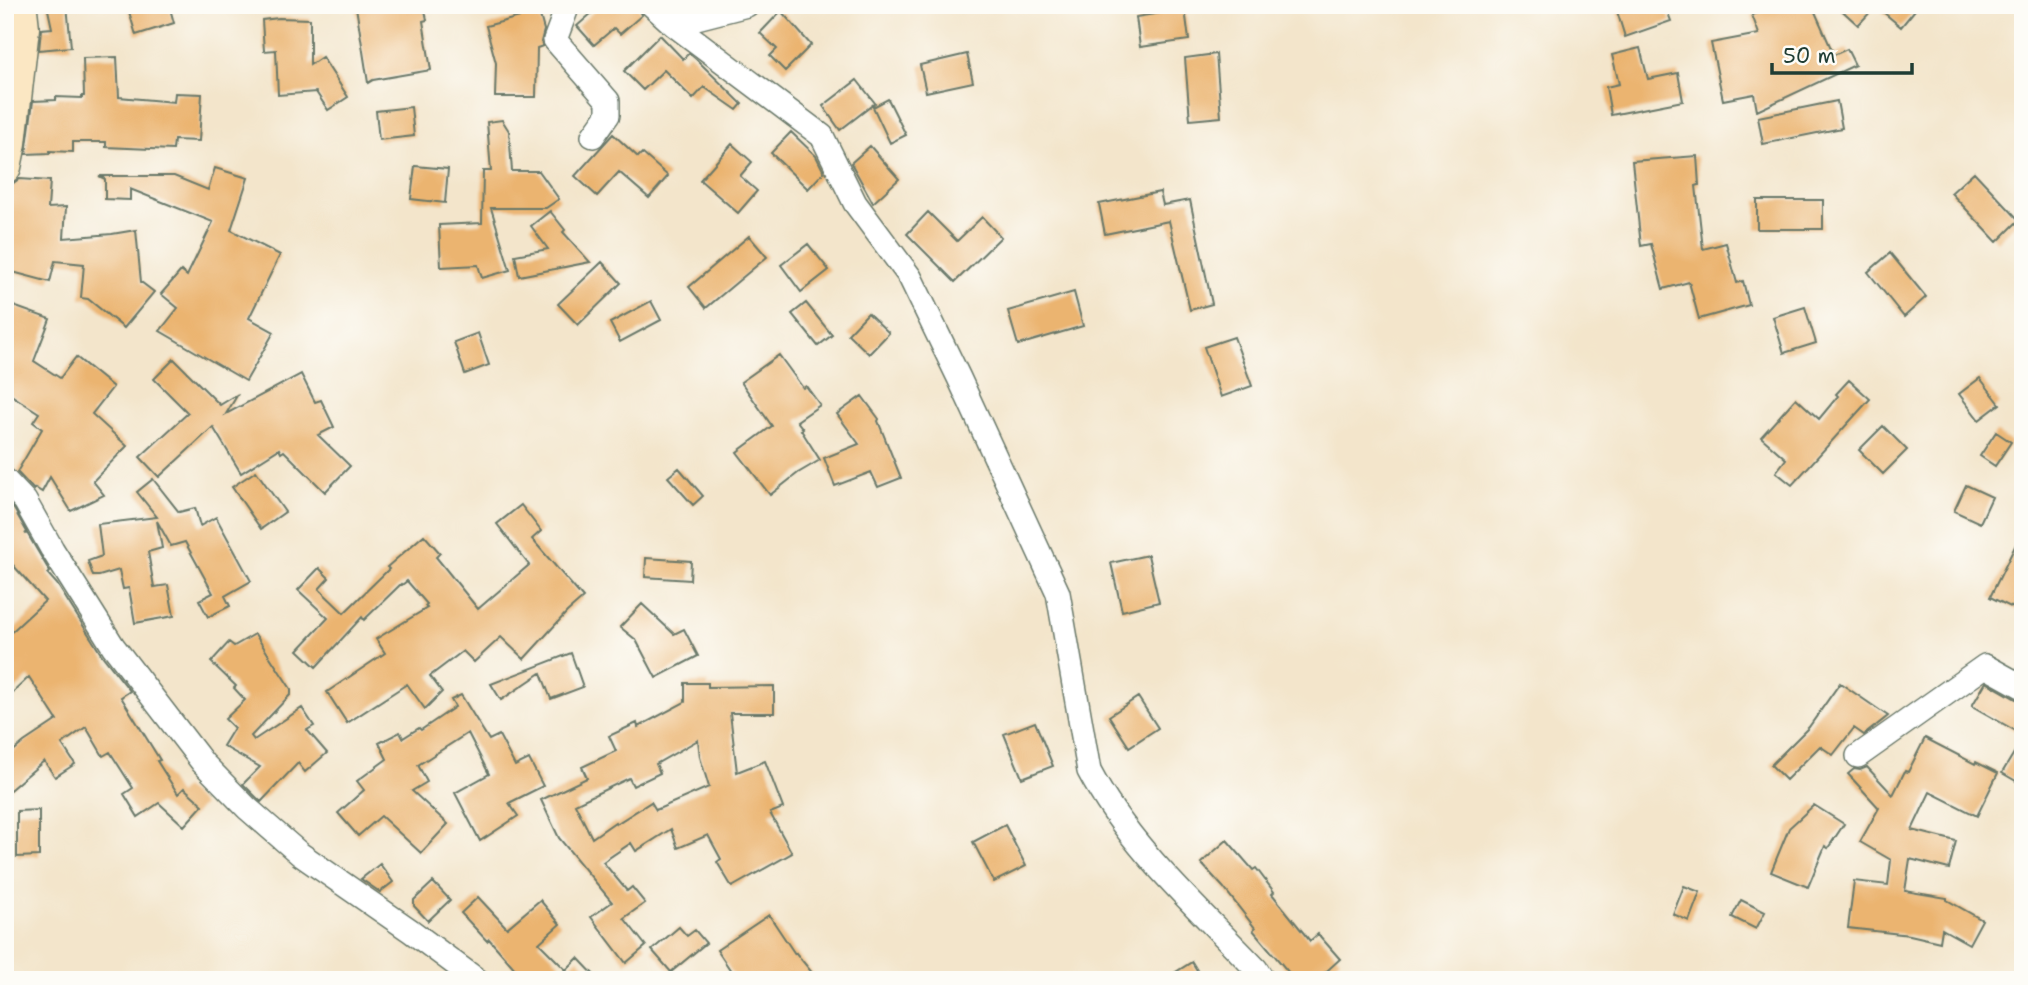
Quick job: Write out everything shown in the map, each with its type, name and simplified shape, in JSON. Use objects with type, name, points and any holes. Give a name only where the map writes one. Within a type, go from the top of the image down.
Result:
[{"type":"street","points":[[568,5],[555,40],[608,102],[608,115],[593,136]]},
{"type":"street","points":[[652,5],[673,24],[822,136],[855,203],[910,278],[960,378],[1058,593],[1088,771],[1101,794],[1140,846],[1256,969],[1263,980]]},
{"type":"street","points":[[673,24],[747,5]]},
{"type":"street","points":[[5,167],[23,28],[22,7]]},
{"type":"street","points":[[5,480],[25,501],[113,646],[203,763],[247,808],[300,854],[411,930],[477,980]]},
{"type":"street","points":[[1858,756],[1985,666],[2023,687]]},
{"type":"building","points":[[47,5],[67,5],[71,47],[39,50],[41,29],[52,28]]},
{"type":"building","points":[[127,5],[169,5],[174,23],[136,35]]},
{"type":"building","points":[[424,5],[427,20],[423,21],[431,70],[368,83],[356,7]]},
{"type":"building","points":[[601,5],[638,5],[642,15],[620,34],[614,28],[594,45],[577,26]]},
{"type":"building","points":[[1624,5],[1665,5],[1671,21],[1625,37],[1616,8]]},
{"type":"building","points":[[1769,5],[1812,5],[1834,55],[1847,49],[1855,65],[1757,111],[1754,94],[1723,100],[1711,43],[1759,34],[1752,15],[1771,9]]},
{"type":"building","points":[[1836,5],[1919,5],[1901,27],[1876,6],[1858,25]]},
{"type":"building","points":[[1185,9],[1189,40],[1140,47],[1136,17]]},
{"type":"building","points":[[781,11],[811,45],[785,71],[770,56],[777,49],[760,33]]},
{"type":"building","points":[[539,12],[544,30],[541,42],[543,46],[537,48],[536,97],[495,97],[496,63],[486,26]]},
{"type":"building","points":[[310,19],[310,65],[322,57],[348,97],[328,110],[316,92],[278,95],[276,50],[264,51],[262,20]]},
{"type":"building","points":[[660,35],[683,59],[689,53],[697,60],[742,104],[737,110],[704,87],[693,99],[664,70],[643,90],[624,71]]},
{"type":"building","points":[[1640,48],[1648,79],[1678,73],[1683,101],[1611,115],[1606,87],[1619,84],[1612,55]]},
{"type":"building","points":[[967,54],[973,82],[926,92],[920,65]]},
{"type":"building","points":[[1216,54],[1221,117],[1190,120],[1185,58]]},
{"type":"building","points":[[117,57],[119,97],[174,102],[175,93],[202,94],[199,141],[174,140],[173,150],[106,147],[106,142],[73,142],[73,152],[26,154],[33,101],[56,100],[56,97],[82,98],[83,58]]},
{"type":"building","points":[[857,80],[875,103],[840,130],[823,106]]},
{"type":"building","points":[[888,99],[906,135],[890,143],[873,107]]},
{"type":"building","points":[[1837,101],[1842,128],[1763,144],[1758,117]]},
{"type":"building","points":[[411,107],[414,136],[379,140],[376,111]]},
{"type":"building","points":[[502,120],[509,131],[512,171],[539,171],[559,199],[546,208],[491,208],[510,270],[482,278],[478,265],[441,267],[439,225],[482,223],[483,171],[491,171],[487,122]]},
{"type":"building","points":[[791,132],[816,156],[824,172],[808,189],[771,153]]},
{"type":"building","points":[[613,134],[638,157],[642,153],[668,176],[649,198],[619,172],[597,196],[575,176]]},
{"type":"building","points":[[732,144],[752,162],[740,176],[757,191],[738,213],[700,180]]},
{"type":"building","points":[[870,146],[899,179],[873,203],[851,163]]},
{"type":"building","points":[[1697,156],[1699,185],[1696,186],[1703,249],[1726,243],[1737,283],[1743,281],[1749,305],[1699,319],[1689,282],[1663,289],[1651,244],[1641,246],[1632,161]]},
{"type":"building","points":[[415,166],[448,169],[445,203],[411,199]]},
{"type":"building","points":[[215,168],[248,178],[231,230],[280,255],[249,318],[274,332],[246,381],[160,331],[178,308],[161,294],[181,271],[187,276],[213,222],[130,189],[130,200],[105,199],[105,179],[99,176],[174,176],[208,190]]},
{"type":"building","points":[[1974,172],[2019,220],[1997,242],[1951,193]]},
{"type":"building","points":[[19,179],[50,181],[48,208],[66,207],[64,238],[136,230],[141,282],[154,292],[124,328],[88,299],[81,298],[84,264],[55,261],[50,282],[5,270],[5,223],[12,184]]},
{"type":"building","points":[[1160,192],[1163,205],[1190,200],[1212,304],[1190,310],[1169,221],[1105,234],[1099,204]]},
{"type":"building","points":[[1757,200],[1823,200],[1823,229],[1757,229]]},
{"type":"building","points":[[550,211],[565,230],[563,232],[590,262],[519,276],[515,255],[548,249],[531,226]]},
{"type":"building","points":[[928,212],[957,241],[982,217],[1001,237],[955,282],[907,234]]},
{"type":"building","points":[[749,236],[767,257],[706,308],[689,287]]},
{"type":"building","points":[[808,244],[829,270],[801,292],[781,265]]},
{"type":"building","points":[[1890,253],[1926,297],[1904,317],[1868,272]]},
{"type":"building","points":[[602,262],[621,283],[578,325],[558,304]]},
{"type":"building","points":[[1074,292],[1083,326],[1018,345],[1008,311]]},
{"type":"building","points":[[651,301],[661,320],[620,342],[610,323]]},
{"type":"building","points":[[5,303],[50,319],[34,361],[60,378],[76,357],[113,387],[92,414],[127,446],[93,481],[104,495],[71,511],[50,477],[42,492],[35,488],[34,490],[17,472],[42,429],[33,422],[39,413],[5,391]]},
{"type":"building","points":[[806,303],[832,335],[818,346],[792,314]]},
{"type":"building","points":[[1805,307],[1816,343],[1784,353],[1773,317]]},
{"type":"building","points":[[868,313],[889,333],[869,354],[848,334]]},
{"type":"building","points":[[478,333],[489,365],[465,374],[454,342]]},
{"type":"building","points":[[1234,337],[1252,386],[1221,397],[1204,347]]},
{"type":"building","points":[[779,355],[803,388],[806,386],[820,405],[797,421],[820,460],[770,495],[737,452],[772,426],[741,382]]},
{"type":"building","points":[[174,359],[220,405],[238,394],[226,414],[301,374],[315,402],[321,400],[334,427],[318,435],[350,466],[325,492],[279,449],[241,473],[213,427],[159,477],[140,457],[188,413],[154,379]]},
{"type":"building","points":[[1980,378],[2000,404],[1979,420],[1959,394]]},
{"type":"building","points":[[1849,380],[1870,399],[1792,485],[1776,472],[1786,459],[1761,437],[1796,398],[1819,419]]},
{"type":"building","points":[[862,396],[879,419],[901,478],[878,487],[871,472],[835,486],[824,458],[859,444],[837,414]]},
{"type":"building","points":[[1883,426],[1907,450],[1883,474],[1859,450]]},
{"type":"building","points":[[1996,432],[2011,442],[1995,466],[1980,456]]},
{"type":"building","points":[[679,468],[703,496],[693,505],[668,477]]},
{"type":"building","points":[[256,471],[285,512],[261,529],[232,487]]},
{"type":"building","points":[[153,479],[179,512],[195,508],[200,526],[216,517],[251,581],[225,596],[230,606],[208,617],[199,600],[213,593],[185,542],[171,546],[157,521],[162,548],[148,552],[154,587],[168,585],[174,616],[135,623],[129,588],[123,589],[119,570],[93,576],[88,561],[102,556],[98,524],[157,517],[137,492]]},
{"type":"building","points":[[1966,485],[1992,497],[1980,523],[1954,511]]},
{"type":"building","points":[[5,501],[14,509],[27,532],[25,534],[27,533],[50,572],[48,574],[101,654],[130,691],[121,697],[178,794],[184,788],[203,805],[184,826],[159,803],[138,817],[124,794],[133,788],[110,752],[103,756],[86,727],[62,744],[75,764],[55,777],[44,761],[5,794],[5,758],[57,720],[29,677],[5,700],[5,638],[45,601],[5,556]]},
{"type":"building","points":[[521,505],[541,531],[532,539],[583,598],[524,659],[501,637],[474,662],[463,651],[430,676],[442,692],[425,709],[407,684],[347,723],[327,692],[385,653],[376,639],[427,608],[427,604],[407,581],[401,584],[364,620],[362,617],[316,667],[298,650],[328,618],[298,590],[319,568],[329,578],[319,589],[344,613],[389,569],[387,567],[424,535],[440,553],[436,557],[478,609],[529,565],[497,524]]},
{"type":"building","points":[[2023,530],[2023,613],[1990,597]]},
{"type":"building","points":[[1148,555],[1159,602],[1122,611],[1111,563]]},
{"type":"building","points":[[646,558],[691,561],[690,580],[645,577]]},
{"type":"building","points":[[642,604],[674,634],[684,629],[698,656],[656,678],[636,640],[620,627]]},
{"type":"building","points":[[255,634],[291,689],[291,694],[251,736],[254,740],[302,708],[314,726],[307,730],[327,753],[305,772],[298,763],[261,802],[243,784],[260,767],[223,746],[234,728],[225,719],[245,700],[234,688],[236,686],[211,662],[229,642],[234,646]]},
{"type":"building","points":[[571,653],[583,687],[551,699],[541,673],[501,700],[491,684]]},
{"type":"building","points":[[1986,682],[2023,701],[2023,735],[1972,706]]},
{"type":"building","points":[[685,683],[708,683],[708,687],[774,686],[774,713],[730,713],[737,772],[765,761],[783,808],[770,813],[792,853],[732,887],[717,862],[721,859],[708,835],[678,848],[671,829],[636,851],[631,843],[603,862],[627,891],[632,887],[645,903],[624,918],[646,946],[626,963],[591,917],[612,902],[559,838],[541,800],[587,778],[582,767],[616,751],[609,736],[637,723],[638,727],[685,702]],"holes":[[[698,740],[709,787],[656,810],[651,802],[592,838],[575,804],[629,778],[633,786],[660,773],[656,764]]]},
{"type":"building","points":[[1840,683],[1888,716],[1864,735],[1854,728],[1833,755],[1820,746],[1786,780],[1771,765],[1809,727]]},
{"type":"building","points":[[461,695],[489,740],[499,735],[515,766],[529,759],[543,786],[509,803],[518,816],[480,841],[455,793],[489,774],[468,733],[418,765],[427,782],[412,791],[448,824],[421,853],[381,816],[358,836],[338,813],[364,790],[357,781],[387,759],[379,743],[400,732],[403,738],[419,728],[421,730],[455,707],[451,700]]},
{"type":"building","points":[[1138,697],[1158,728],[1129,747],[1109,716]]},
{"type":"building","points":[[1035,722],[1053,766],[1022,778],[1004,734]]},
{"type":"building","points":[[1925,738],[1998,773],[1977,816],[1930,792],[1912,830],[1956,841],[1949,869],[1910,859],[1905,891],[1947,898],[1982,920],[1969,944],[1942,929],[1940,942],[1910,935],[1848,928],[1854,881],[1888,885],[1891,860],[1860,842],[1879,808],[1848,774],[1854,769],[1867,767],[1893,795]]},
{"type":"building","points":[[2023,738],[2023,785],[2002,773]]},
{"type":"building","points":[[1814,805],[1844,824],[1828,848],[1825,846],[1808,887],[1771,872],[1789,828]]},
{"type":"building","points":[[39,810],[39,856],[17,857],[17,811]]},
{"type":"building","points":[[1005,825],[1026,866],[994,882],[973,842]]},
{"type":"building","points":[[1227,840],[1253,870],[1256,868],[1274,892],[1272,894],[1310,941],[1318,934],[1340,959],[1317,980],[1295,980],[1253,930],[1255,928],[1223,887],[1201,863]]},
{"type":"building","points":[[380,864],[393,882],[380,892],[361,879]]},
{"type":"building","points":[[433,882],[450,900],[428,921],[414,906],[414,900]]},
{"type":"building","points":[[1684,886],[1700,892],[1689,921],[1673,914]]},
{"type":"building","points":[[478,897],[507,928],[540,900],[560,924],[539,943],[566,970],[578,958],[599,980],[522,980],[489,939],[487,941],[461,913]]},
{"type":"building","points":[[1741,900],[1765,912],[1756,929],[1732,917]]},
{"type":"building","points":[[769,915],[795,954],[818,980],[737,980],[717,950]]},
{"type":"building","points":[[679,927],[687,936],[695,930],[706,943],[671,972],[652,950]]},
{"type":"building","points":[[1192,962],[1203,980],[1163,980]]}]
